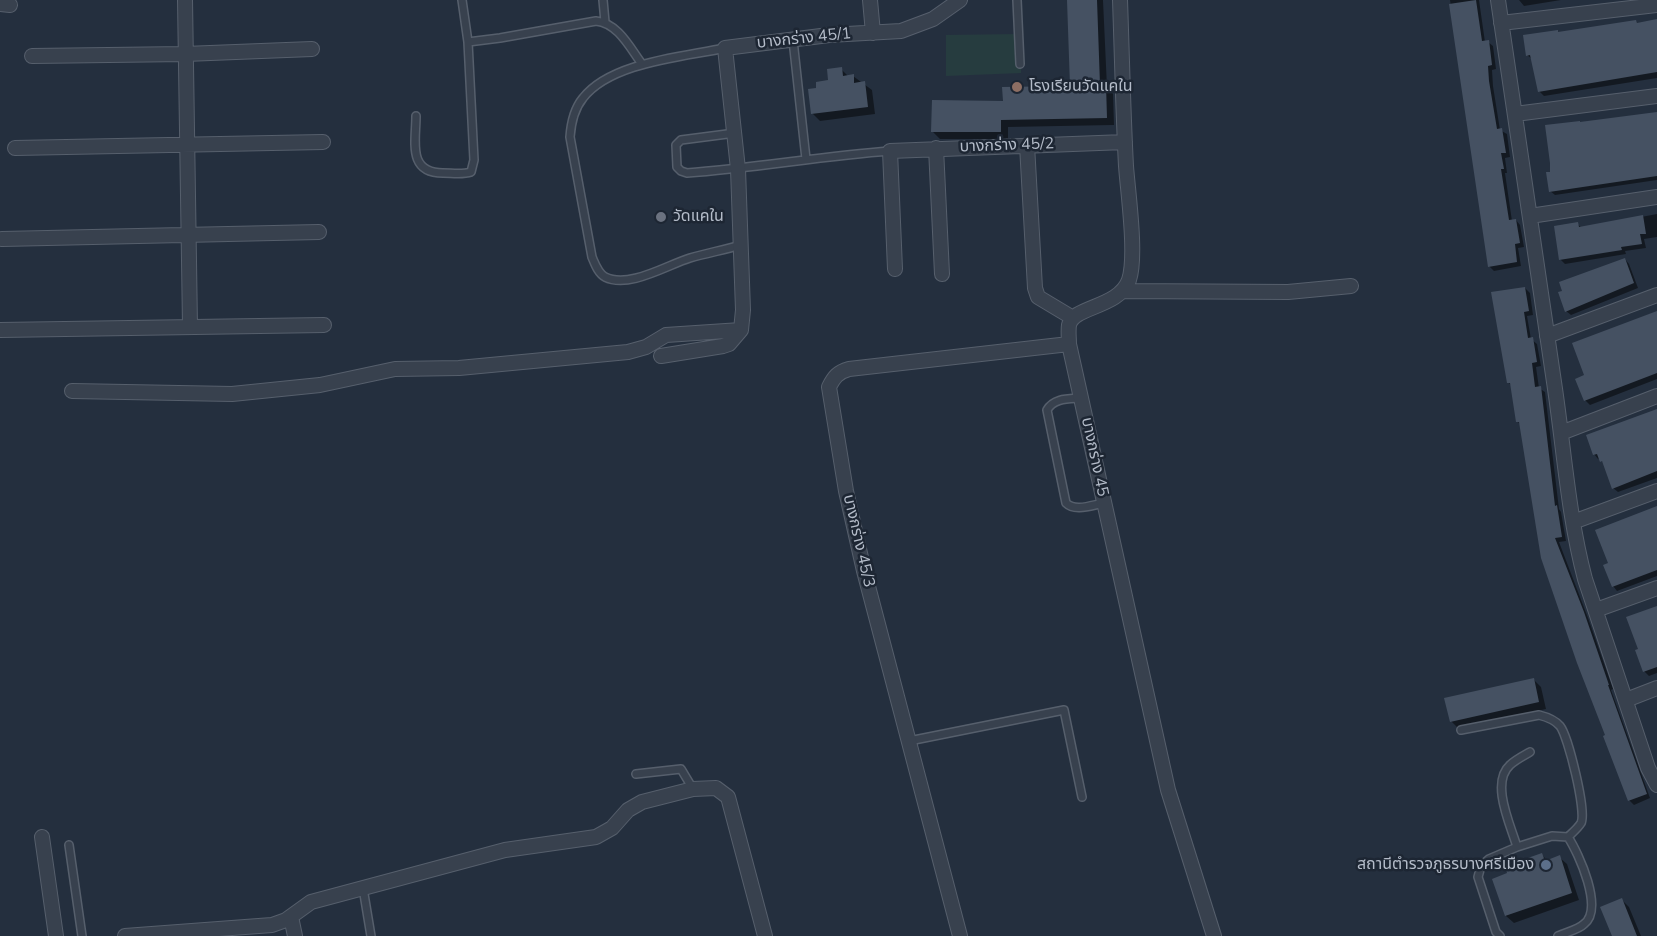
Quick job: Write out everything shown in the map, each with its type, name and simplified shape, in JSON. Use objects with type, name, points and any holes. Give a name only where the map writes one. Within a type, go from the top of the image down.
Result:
[{"type":"street","points":[[185,0],[190,326]]},
{"type":"street","points":[[870,0],[873,33]]},
{"type":"street","name":"บางกร่าง 45/1","points":[[725,48],[793,40],[901,32],[933,19],[960,0]]},
{"type":"street","points":[[1027,145],[1035,288],[1038,297],[1073,318],[1078,313],[1107,302],[1122,291],[1129,280],[1132,260],[1120,0]]},
{"type":"street","points":[[1498,0],[1580,560],[1648,768],[1657,785]]},
{"type":"street","points":[[1501,23],[1657,5]]},
{"type":"street","points":[[661,356],[702,351],[729,344],[741,330],[743,310],[738,170],[725,48]]},
{"type":"street","points":[[32,56],[185,54],[312,49]]},
{"type":"street","points":[[1515,114],[1657,96]]},
{"type":"street","points":[[15,148],[323,142]]},
{"type":"street","name":"บางกร่าง 45/2","points":[[890,151],[1125,142]]},
{"type":"street","points":[[936,148],[942,274]]},
{"type":"street","points":[[890,151],[895,269]]},
{"type":"street","points":[[1530,216],[1657,196]]},
{"type":"street","points":[[2,239],[319,232]]},
{"type":"street","points":[[1122,291],[1288,292],[1351,286]]},
{"type":"street","points":[[1547,336],[1657,295]]},
{"type":"street","name":"บางกร่าง 45","points":[[1073,318],[1069,325],[1070,344],[1168,790],[1214,936]]},
{"type":"street","points":[[0,330],[324,325]]},
{"type":"street","points":[[72,391],[232,394],[320,385],[396,369],[459,368],[611,355],[639,350],[666,336],[741,330]]},
{"type":"street","name":"บางกร่าง 45/3","points":[[960,936],[864,571],[846,491],[829,387],[833,378],[840,371],[849,369],[1070,344]]},
{"type":"street","points":[[1561,433],[1657,396]]},
{"type":"street","points":[[1573,522],[1657,491]]},
{"type":"street","points":[[1596,610],[1657,588]]},
{"type":"street","points":[[1626,700],[1657,688]]},
{"type":"street","points":[[125,936],[272,925],[291,917],[310,902],[505,850],[596,837],[612,828],[628,810],[642,802],[693,789],[716,788],[728,797],[765,936]]},
{"type":"street","points":[[42,837],[57,936]]},
{"type":"street","points":[[291,917],[295,936]]},
{"type":"lane","points":[[416,116],[415,156],[420,165],[425,170],[434,173],[471,172],[474,160],[468,42],[462,0]]},
{"type":"lane","points":[[603,0],[605,22]]},
{"type":"lane","points":[[1017,0],[1020,64]]},
{"type":"lane","points":[[468,42],[596,21],[605,22],[613,27],[642,64]]},
{"type":"lane","points":[[793,40],[806,159]]},
{"type":"lane","name":"บางกร่าง 45/1","points":[[725,48],[642,64],[594,86],[582,98],[571,122],[570,137],[592,257],[595,266],[605,277],[628,280],[652,274],[689,258],[741,245]]},
{"type":"lane","points":[[735,134],[681,140],[676,145],[677,167],[687,173],[738,170],[806,159],[890,151]]},
{"type":"lane","points":[[1081,398],[1057,401],[1047,410],[1066,503],[1075,508],[1104,503]]},
{"type":"lane","points":[[909,741],[1064,710],[1082,797]]},
{"type":"lane","points":[[1461,730],[1539,715],[1550,718],[1561,727],[1574,767],[1583,807],[1582,822],[1568,837]]},
{"type":"lane","points":[[1517,847],[1501,797],[1503,775],[1508,766],[1530,752]]},
{"type":"lane","points":[[636,774],[681,769],[693,789]]},
{"type":"lane","points":[[1500,936],[1496,932],[1478,877],[1481,866],[1489,859],[1517,847],[1552,836],[1568,837]]},
{"type":"lane","points":[[1558,936],[1585,924],[1593,912],[1591,894],[1575,848],[1568,837]]},
{"type":"lane","points":[[69,845],[82,936]]},
{"type":"lane","points":[[363,888],[371,936]]},
{"type":"green space","points":[[1021,34],[1021,73],[946,76],[946,35]]},
{"type":"building","points":[[1067,0],[1097,0],[1100,85],[1106,85],[1107,118],[1001,120],[1001,132],[931,132],[932,100],[1003,101],[1002,87],[1070,86]]},
{"type":"building","points":[[1476,0],[1482,41],[1489,40],[1492,65],[1488,66],[1489,81],[1497,129],[1502,128],[1506,153],[1501,153],[1504,169],[1501,169],[1509,220],[1516,219],[1520,243],[1515,244],[1517,262],[1488,267],[1449,4]]},
{"type":"building","points":[[1657,19],[1657,72],[1538,92],[1530,55],[1526,56],[1523,35]]},
{"type":"building","points":[[842,67],[843,76],[854,74],[854,83],[865,81],[868,107],[811,114],[808,89],[816,88],[816,82],[828,80],[827,69]]},
{"type":"building","points":[[1657,112],[1657,176],[1549,192],[1546,172],[1550,172],[1550,163],[1545,125]]},
{"type":"building","points":[[1643,215],[1646,234],[1640,234],[1642,244],[1621,247],[1622,250],[1559,260],[1554,226],[1578,222],[1579,227]]},
{"type":"building","points":[[1625,258],[1634,283],[1565,312],[1558,292],[1562,291],[1559,282]]},
{"type":"building","points":[[1525,287],[1529,311],[1524,312],[1528,338],[1533,337],[1537,362],[1532,363],[1535,387],[1541,386],[1555,506],[1557,505],[1562,537],[1555,538],[1584,612],[1647,794],[1628,801],[1541,558],[1519,422],[1516,422],[1510,383],[1507,383],[1491,292]]},
{"type":"building","points":[[1657,311],[1657,373],[1584,401],[1575,379],[1584,375],[1572,343]]},
{"type":"building","points":[[1657,409],[1657,471],[1612,489],[1602,461],[1600,462],[1597,454],[1593,455],[1586,435]]},
{"type":"building","points":[[1657,506],[1657,570],[1612,587],[1603,565],[1608,563],[1595,530]]},
{"type":"building","points":[[1657,606],[1657,667],[1643,672],[1635,650],[1638,649],[1626,617]]},
{"type":"building","points":[[1534,678],[1539,702],[1450,722],[1444,698]]},
{"type":"building","points":[[1542,853],[1545,861],[1560,855],[1572,893],[1505,916],[1492,879],[1507,873],[1505,866]]},
{"type":"building","points":[[1622,898],[1637,936],[1612,936],[1600,907]]},
{"type":"place","name":"โรงเรียนวัดแคใน","points":[[1017,87]]},
{"type":"place","name":"วัดแคใน","points":[[661,217]]},
{"type":"place","name":"สถานีตำรวจภูธรบางศรีเมือง","points":[[1546,865]]}]
